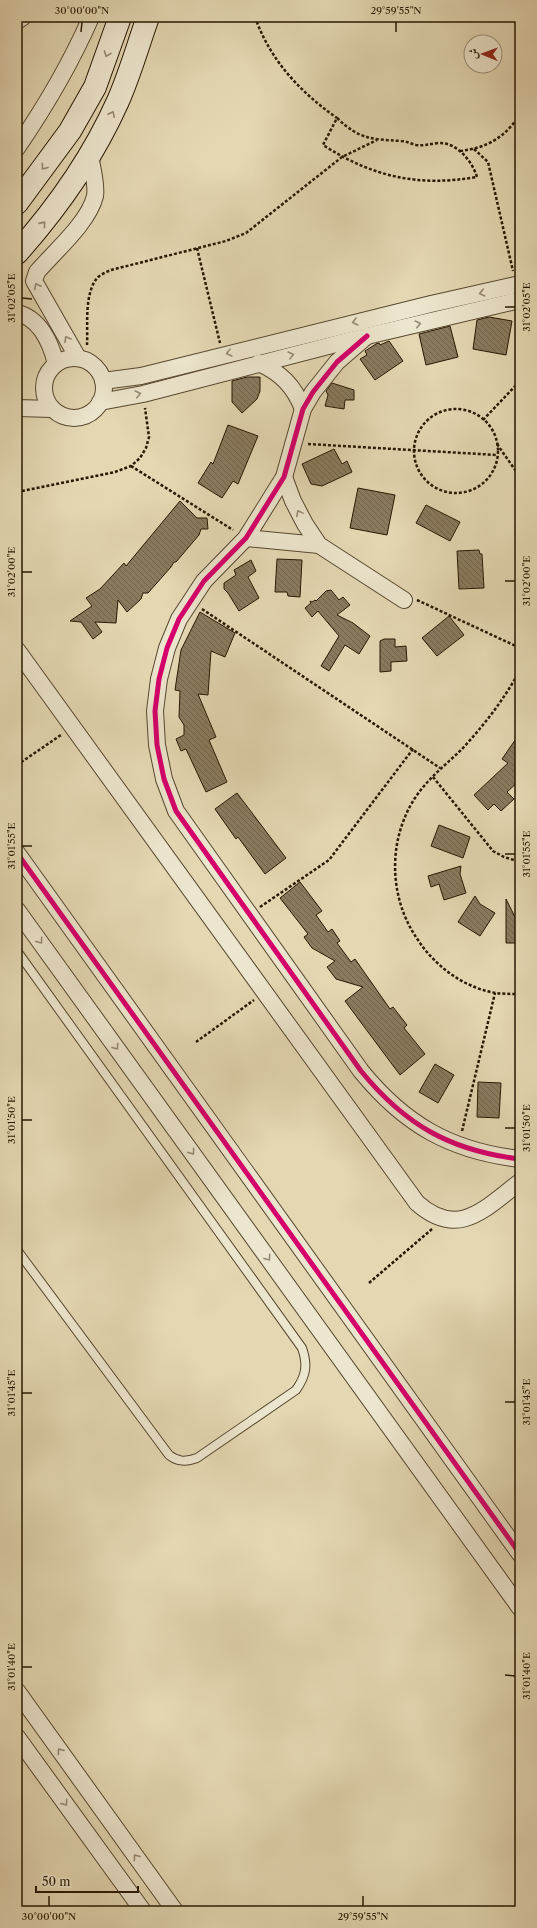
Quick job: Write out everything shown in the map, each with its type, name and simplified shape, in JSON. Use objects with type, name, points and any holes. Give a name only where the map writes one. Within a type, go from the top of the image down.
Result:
[{"type":"street","points":[[17,21],[23,17]]},
{"type":"street","points":[[17,203],[74,125],[95,87],[120,17]]},
{"type":"street","points":[[17,253],[55,208],[90,156],[119,100],[148,17]]},
{"type":"street","points":[[17,148],[38,118],[62,75],[88,19]]},
{"type":"street","points":[[82,360],[34,281],[37,272],[84,220],[96,194],[90,156]]},
{"type":"street","points":[[103,381],[141,376],[223,354],[431,304],[518,285]]},
{"type":"street","points":[[100,402],[143,394],[368,336],[520,300]]},
{"type":"street","points":[[431,304],[436,320]]},
{"type":"street","points":[[501,305],[520,309]]},
{"type":"street","points":[[17,313],[34,322],[45,334],[52,349],[56,364]]},
{"type":"street","points":[[368,336],[337,362],[324,377],[303,409],[284,477],[246,538],[204,581],[179,619],[167,648],[159,679],[155,711],[157,745],[164,779],[176,811],[361,1071],[380,1094],[400,1112],[422,1128],[459,1145],[497,1156],[520,1159]]},
{"type":"street","points":[[70,358],[82,360],[97,369],[103,381],[104,389],[100,402],[91,413],[78,418],[64,416],[52,409],[47,402],[44,386],[50,370],[56,364],[70,358]]},
{"type":"street","points":[[259,364],[272,369],[283,377],[298,397],[303,409]]},
{"type":"street","points":[[17,408],[52,409]]},
{"type":"street","points":[[284,477],[299,513],[319,545],[401,598]]},
{"type":"street","points":[[246,538],[319,545]]},
{"type":"street","points":[[17,650],[417,1203],[429,1213],[443,1219],[459,1220],[474,1216],[520,1182]]},
{"type":"street","points":[[17,853],[520,1554]]},
{"type":"street","points":[[17,910],[520,1608]]},
{"type":"street","points":[[17,1691],[175,1911]]},
{"type":"street","points":[[17,1737],[143,1911]]},
{"type":"lane","points":[[17,951],[302,1348],[306,1359],[306,1370],[303,1381],[296,1390],[197,1458],[183,1461],[173,1458],[169,1456],[17,1250]]},
{"type":"path","points":[[255,17],[272,54],[291,79],[312,100],[337,118],[355,132],[376,140],[403,141],[414,145],[427,146],[439,143],[460,151],[468,158],[477,177],[458,180],[417,181],[377,172],[342,157],[323,145],[337,118]]},
{"type":"path","points":[[460,151],[474,149],[489,144],[502,136],[513,126],[520,114]]},
{"type":"path","points":[[82,360],[88,301],[91,290],[98,277],[110,270],[197,248],[246,233],[342,157],[376,140]]},
{"type":"path","points":[[474,149],[488,162],[518,285]]},
{"type":"path","points":[[197,248],[223,354]]},
{"type":"path","points":[[483,420],[520,381]]},
{"type":"path","points":[[17,492],[115,472],[131,466],[140,458],[146,448],[149,437],[143,394]]},
{"type":"path","points":[[457,410],[471,413],[483,420],[494,435],[496,444],[497,455],[495,464],[486,480],[471,490],[453,493],[435,488],[428,483],[417,468],[414,450],[419,432],[431,418],[439,413],[457,410]]},
{"type":"path","points":[[293,443],[497,455]]},
{"type":"path","points":[[496,444],[520,477]]},
{"type":"path","points":[[131,466],[246,538]]},
{"type":"path","points":[[401,598],[418,601],[520,648]]},
{"type":"path","points":[[190,602],[440,768]]},
{"type":"path","points":[[520,670],[499,704],[482,727],[462,749],[440,768],[415,798],[401,829],[396,849],[395,876],[399,904],[410,929],[422,946],[446,971],[469,985],[495,993],[520,994]]},
{"type":"path","points":[[17,765],[73,727]]},
{"type":"path","points":[[250,915],[329,860],[413,750]]},
{"type":"path","points":[[433,777],[493,851],[504,857],[520,862]]},
{"type":"path","points":[[196,1042],[264,992]]},
{"type":"path","points":[[459,1145],[495,993]]},
{"type":"path","points":[[370,1283],[443,1219]]},
{"type":"building","points":[[489,317],[512,321],[506,355],[473,349],[477,320]]},
{"type":"building","points":[[450,326],[458,357],[426,365],[419,334]]},
{"type":"building","points":[[389,341],[403,361],[375,380],[360,359],[367,355],[365,351],[376,344],[379,343],[380,345]]},
{"type":"building","points":[[247,377],[260,377],[260,391],[257,399],[242,413],[232,402],[232,381]]},
{"type":"building","points":[[332,383],[354,390],[354,400],[345,400],[344,409],[325,406],[328,395],[326,391]]},
{"type":"building","points":[[228,425],[258,436],[238,484],[233,481],[222,498],[198,483],[211,462],[213,464]]},
{"type":"building","points":[[334,449],[342,464],[347,461],[352,472],[322,486],[311,484],[302,464]]},
{"type":"building","points":[[358,488],[395,495],[387,535],[350,528]]},
{"type":"building","points":[[180,501],[197,518],[207,518],[208,529],[201,529],[199,535],[176,562],[174,562],[148,593],[143,593],[141,599],[127,612],[118,600],[116,623],[95,622],[102,632],[93,639],[81,622],[70,621],[92,606],[86,598],[100,589],[124,563],[126,566]]},
{"type":"building","points":[[426,505],[460,522],[450,541],[416,523]]},
{"type":"building","points":[[479,550],[480,554],[482,554],[484,588],[459,589],[457,551]]},
{"type":"building","points":[[277,559],[302,560],[300,597],[288,596],[287,592],[275,592]]},
{"type":"building","points":[[251,560],[256,571],[248,577],[259,598],[239,611],[224,589],[224,583],[236,575],[234,570]]},
{"type":"building","points":[[331,590],[339,600],[343,597],[350,605],[337,615],[353,623],[370,636],[359,654],[345,645],[329,671],[321,666],[339,636],[318,611],[312,617],[305,608],[311,603],[310,601],[316,601],[326,591]]},
{"type":"building","points":[[200,612],[235,633],[225,657],[211,651],[208,695],[198,694],[216,737],[209,740],[227,782],[206,792],[186,749],[181,751],[176,739],[184,735],[184,725],[179,717],[180,691],[175,690],[181,650]]},
{"type":"building","points":[[449,616],[464,635],[437,656],[422,638]]},
{"type":"building","points":[[384,639],[395,639],[395,647],[406,646],[407,661],[391,662],[391,671],[380,672],[380,641]]},
{"type":"building","points":[[520,733],[520,780],[507,792],[514,799],[501,811],[494,804],[488,810],[474,795],[508,763],[502,759]]},
{"type":"building","points":[[237,793],[286,858],[265,874],[238,837],[236,839],[215,809]]},
{"type":"building","points":[[439,825],[470,837],[463,858],[431,846]]},
{"type":"building","points":[[461,866],[460,874],[466,893],[444,900],[439,884],[431,887],[428,876]]},
{"type":"building","points":[[300,882],[322,911],[316,915],[328,932],[332,929],[340,941],[337,943],[351,962],[355,959],[390,1009],[393,1007],[407,1025],[404,1028],[425,1054],[400,1075],[345,1001],[363,987],[336,979],[327,967],[335,961],[312,948],[304,937],[308,934],[280,898]]},
{"type":"building","points":[[475,896],[480,904],[495,913],[480,936],[458,922]]},
{"type":"building","points":[[506,899],[517,921],[520,921],[520,943],[506,943]]},
{"type":"building","points":[[435,1064],[454,1075],[438,1103],[419,1092]]},
{"type":"building","points":[[478,1082],[501,1083],[499,1118],[477,1117]]},
{"type":"cycle path","points":[[367,336],[337,362],[313,392],[303,409],[284,477],[246,538],[204,581],[179,619],[167,648],[159,679],[155,711],[157,745],[164,779],[176,811],[361,1071],[395,1106],[412,1120],[431,1132],[451,1142],[472,1149],[520,1159]]},
{"type":"cycle path","points":[[17,853],[520,1554]]}]
